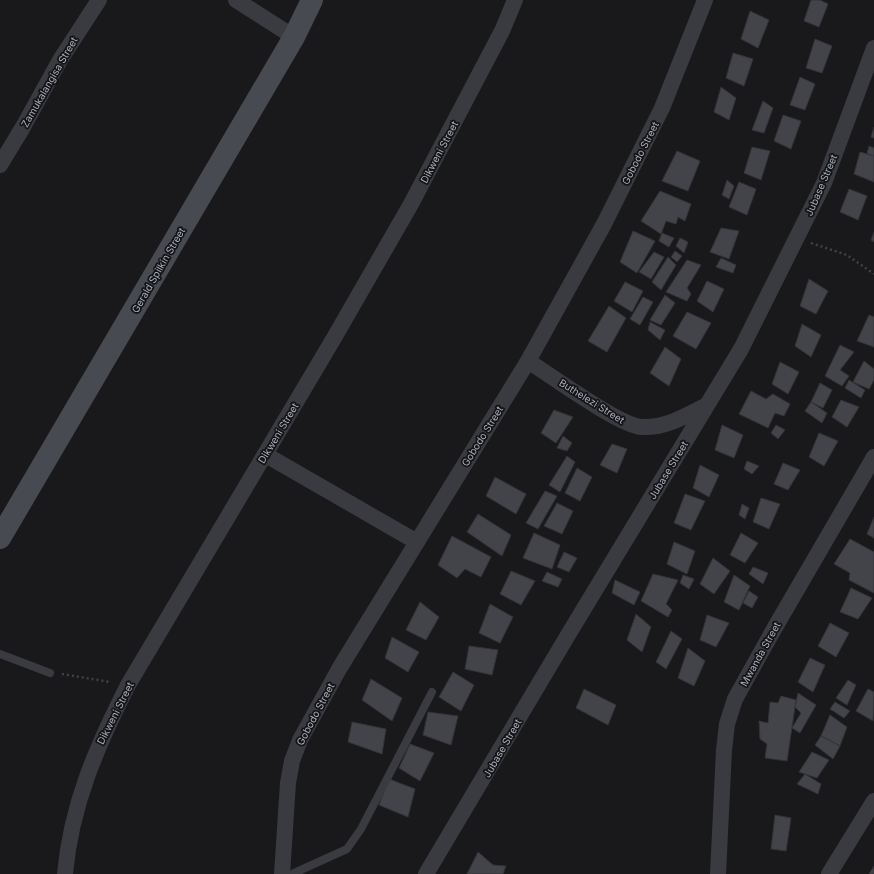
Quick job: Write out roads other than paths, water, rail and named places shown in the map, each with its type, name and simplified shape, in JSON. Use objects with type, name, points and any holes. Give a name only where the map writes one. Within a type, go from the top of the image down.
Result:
[{"type":"street","name":"Zamukalangisa Street","points":[[0,165],[60,60],[99,0]]},
{"type":"street","points":[[236,0],[294,37]]},
{"type":"street","name":"Gerald Spilkin Street","points":[[0,538],[294,37],[312,0]]},
{"type":"street","name":"Dikweni Street","points":[[65,874],[74,817],[89,769],[105,730],[128,685],[266,455],[411,204],[502,31],[515,0]]},
{"type":"street","name":"Gobodo Street","points":[[282,874],[288,782],[292,761],[300,740],[339,670],[528,361],[604,224],[662,108],[706,0]]},
{"type":"street","name":"Jubase Street","points":[[426,874],[741,349],[798,238],[824,183],[874,48]]},
{"type":"street","name":"Buthelezi Street","points":[[528,361],[631,426],[654,426],[680,419],[706,406]]},
{"type":"street","points":[[266,455],[417,542]]},
{"type":"street","name":"Mwanda Street","points":[[718,874],[724,750],[727,724],[735,699],[874,457]]},
{"type":"street","points":[[829,874],[874,801]]},
{"type":"lane","points":[[0,654],[50,673]]},
{"type":"lane","points":[[292,874],[347,848],[361,829],[432,692]]}]
